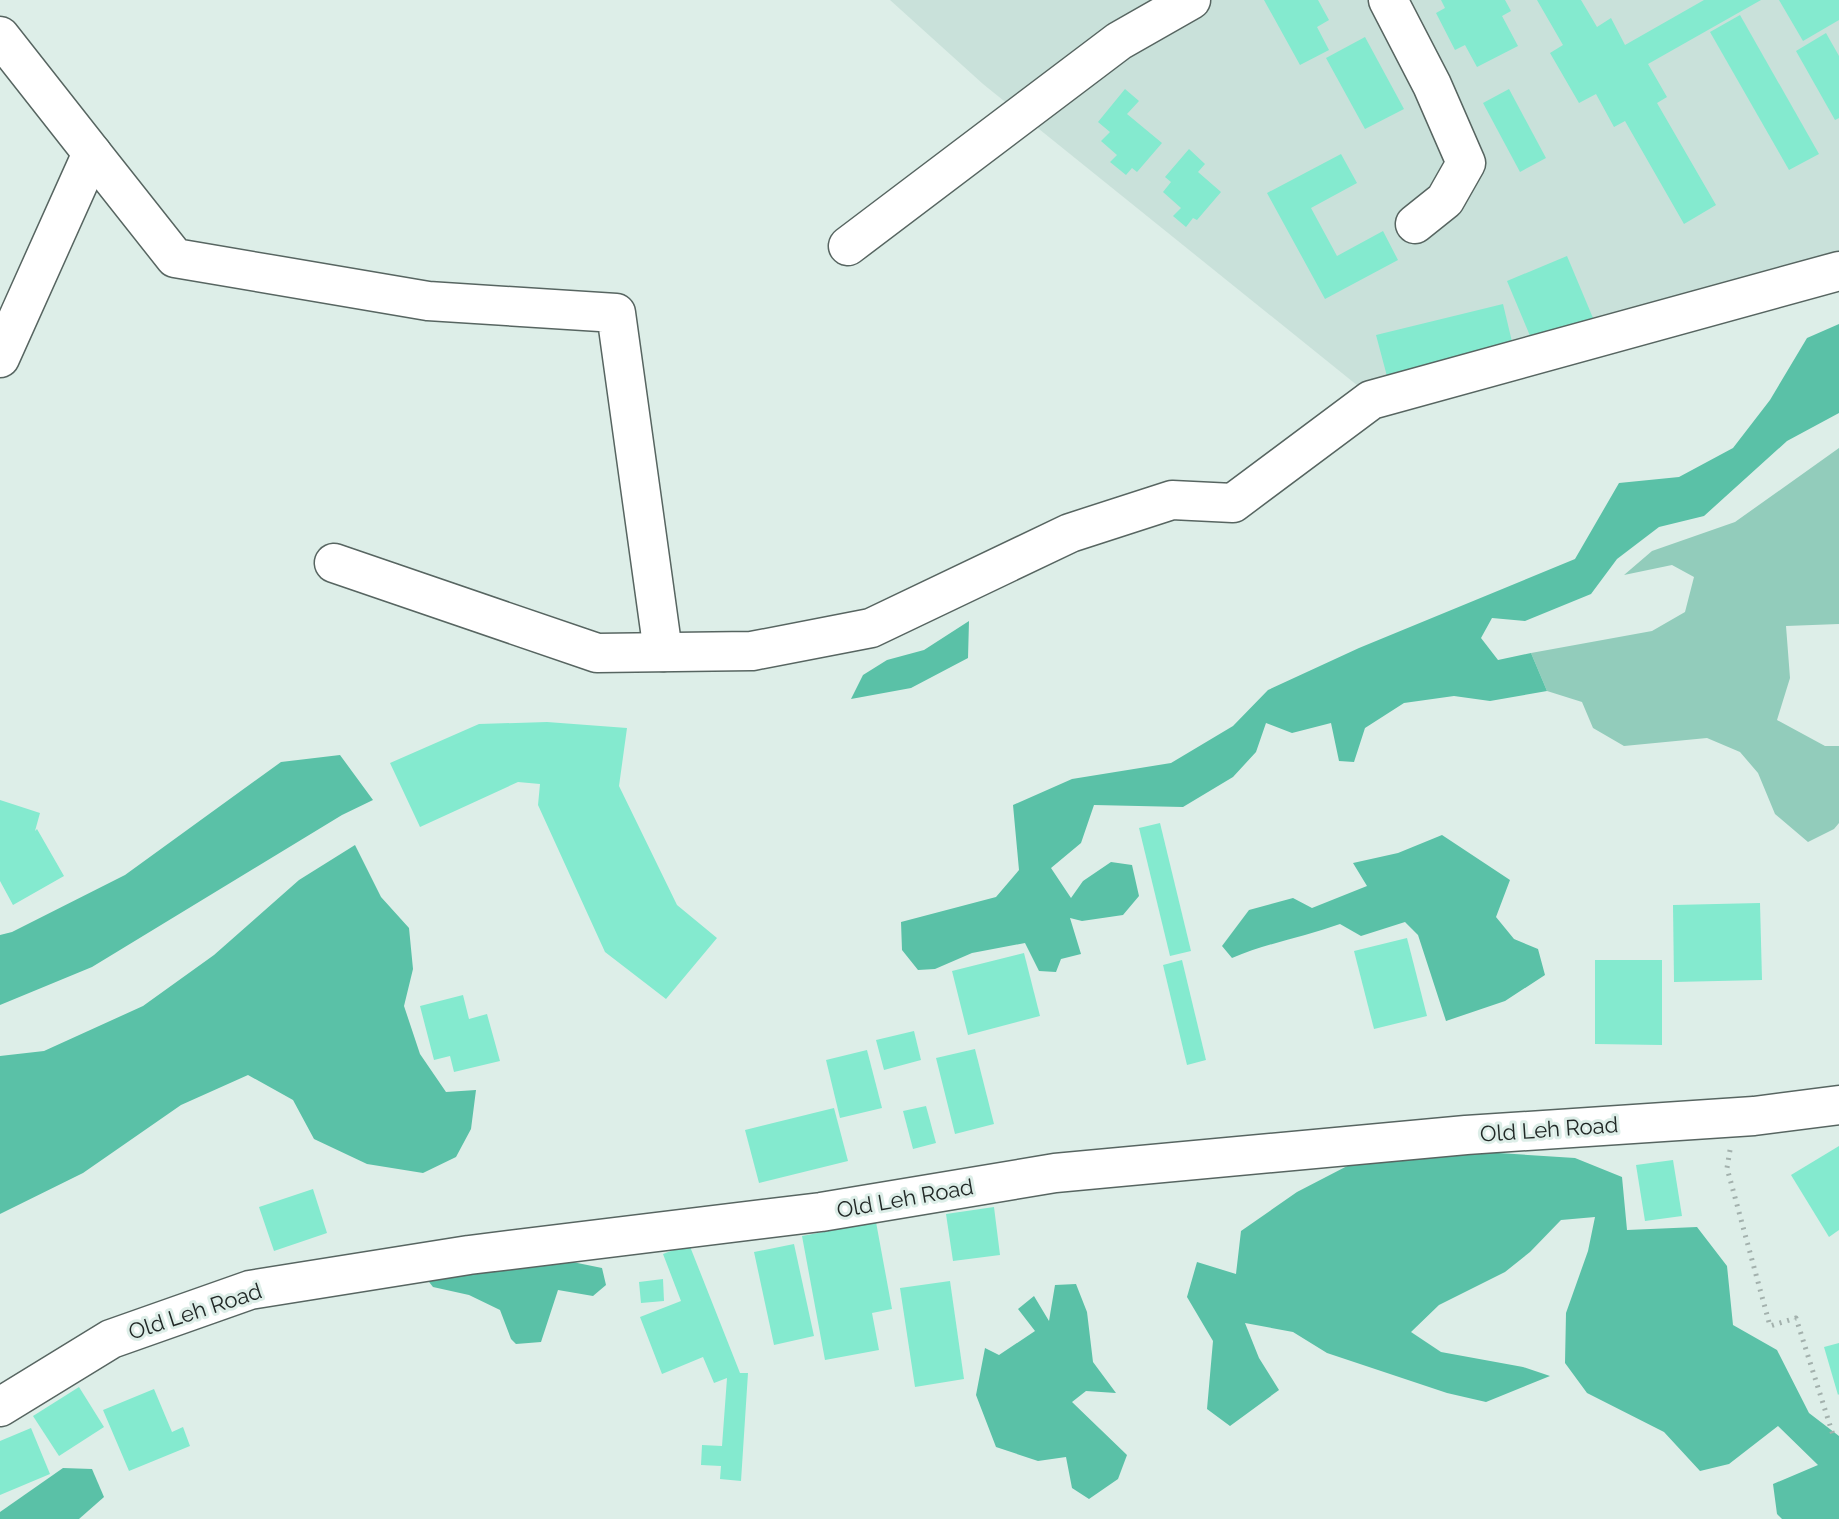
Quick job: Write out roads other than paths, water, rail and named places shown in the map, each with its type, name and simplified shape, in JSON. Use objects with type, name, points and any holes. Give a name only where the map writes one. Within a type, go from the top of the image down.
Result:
[{"type":"street","points":[[848,246],[1119,41],[1191,0]]},
{"type":"street","points":[[1388,0],[1438,97],[1466,163],[1445,200],[1415,224]]},
{"type":"street","points":[[0,36],[175,258],[428,301],[616,313],[663,652]]},
{"type":"street","points":[[0,358],[92,153]]},
{"type":"street","points":[[334,563],[597,653],[752,651],[871,628],[1070,533],[1172,500],[1233,503],[1371,400],[1839,271]]},
{"type":"street","name":"Old Leh Road","points":[[0,1407],[111,1339],[250,1290],[469,1255],[821,1212],[1055,1173],[1466,1135],[1736,1118],[1839,1105]]}]
